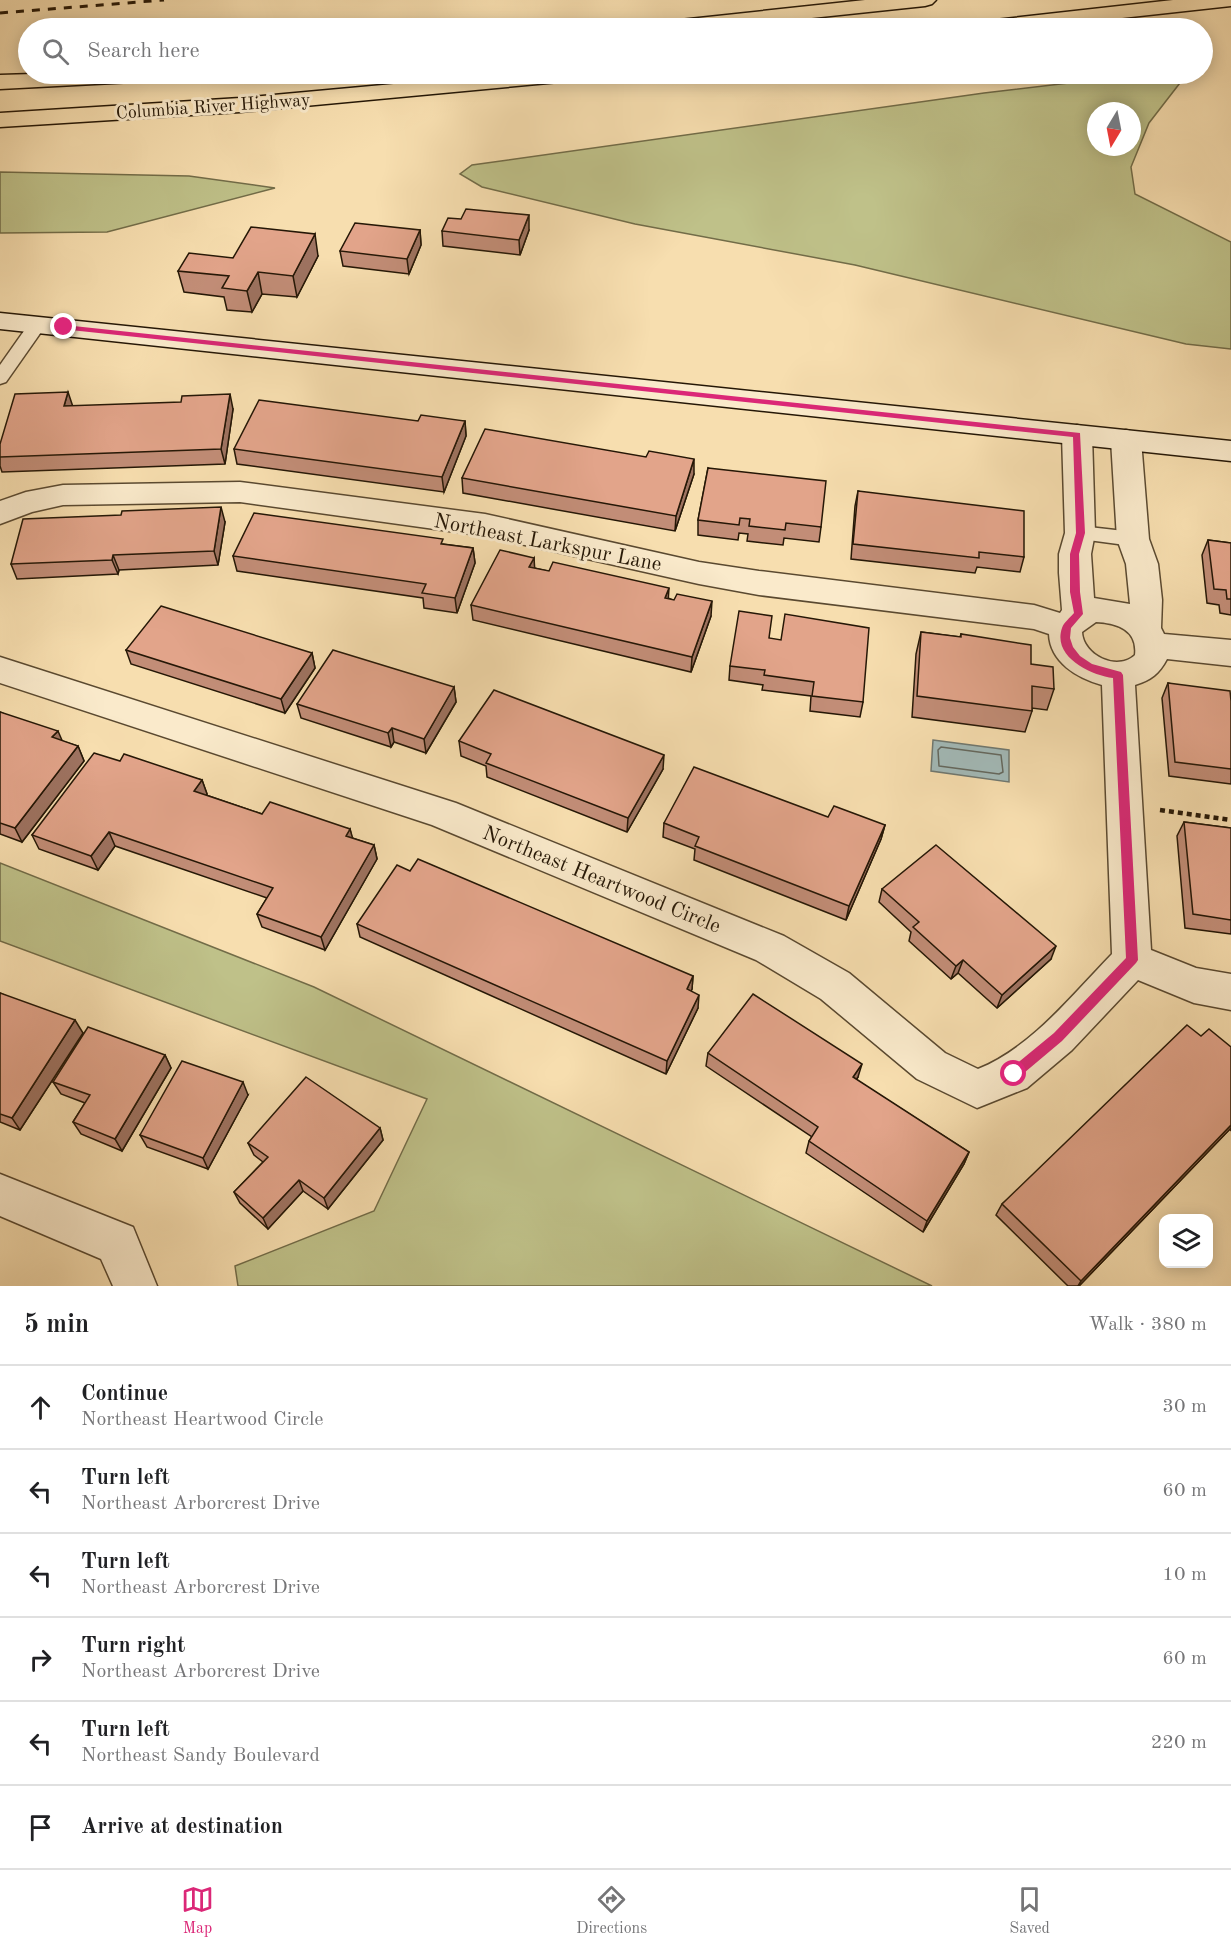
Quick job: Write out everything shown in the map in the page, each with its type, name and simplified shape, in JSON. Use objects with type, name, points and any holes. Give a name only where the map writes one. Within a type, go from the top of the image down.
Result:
[{"type":"highway","points":[[756,18],[925,0]]},
{"type":"highway","points":[[1068,18],[1231,0]]},
{"type":"highway","name":"Columbia River Highway","points":[[0,82],[18,81]]},
{"type":"highway","name":"Columbia River Highway","points":[[0,120],[240,105],[464,84]]},
{"type":"street","points":[[0,321],[1231,452]]},
{"type":"street","points":[[1077,435],[1080,533],[1074,554],[1073,621],[1065,638],[1068,648],[1076,658],[1102,673],[1118,675],[1141,669],[1153,654],[1149,637],[1142,564],[1133,539],[1126,440]]},
{"type":"street","name":"Northeast Larkspur Lane","points":[[13,508],[63,495],[240,492],[485,525],[699,573],[759,584],[1073,621]]},
{"type":"street","points":[[1073,621],[1091,610],[1106,610],[1134,619],[1149,637],[1231,653]]},
{"type":"street","name":"Northeast Heartwood Circle","points":[[0,670],[443,814],[770,948],[835,986],[931,1066],[977,1089],[1014,1074],[1058,1037],[1132,960]]},
{"type":"street","points":[[1118,675],[1132,960],[1194,985],[1231,992]]},
{"type":"street","points":[[0,1195],[117,1243],[135,1286]]},
{"type":"lane","points":[[0,378],[37,325]]},
{"type":"lane","points":[[1080,533],[1133,539]]},
{"type":"path","points":[[1124,805],[1231,820]]},
{"type":"green space","points":[[1060,84],[1179,84],[1149,123],[1141,143],[1141,102],[1087,102],[1087,156],[1136,156],[1131,167],[1135,194],[1231,242],[1231,349],[1186,344],[855,265],[635,224],[482,187],[460,174],[472,165],[984,93]]},
{"type":"green space","points":[[0,172],[189,176],[275,188],[107,232],[0,233]]},
{"type":"green space","points":[[0,863],[314,987],[932,1286],[238,1286],[235,1266],[374,1211],[427,1099],[0,941]]},
{"type":"water","points":[[933,740],[1009,750],[1009,782],[931,771]]},
{"type":"building","points":[[466,209],[529,215],[519,240],[442,231],[448,218],[461,219]]},
{"type":"building","points":[[355,223],[420,230],[407,259],[340,251]]},
{"type":"building","points":[[251,227],[315,234],[293,276],[258,272],[247,291],[222,288],[229,276],[178,271],[189,253],[233,258]]},
{"type":"building","points":[[68,392],[64,406],[181,402],[182,396],[230,394],[221,449],[0,457],[0,444],[15,394]]},
{"type":"building","points":[[259,400],[418,421],[421,415],[465,421],[442,477],[234,449]]},
{"type":"building","points":[[485,429],[646,457],[649,451],[694,459],[676,516],[462,478]]},
{"type":"building","points":[[708,468],[826,481],[821,527],[786,523],[785,530],[749,526],[750,519],[740,518],[739,525],[698,520]]},
{"type":"building","points":[[858,491],[1024,511],[1024,557],[979,552],[979,558],[853,544]]},
{"type":"building","points":[[221,507],[214,551],[113,555],[112,560],[11,564],[23,519],[121,515],[122,511]]},
{"type":"building","points":[[254,513],[443,539],[441,544],[473,548],[455,598],[422,593],[426,584],[233,556]]},
{"type":"building","points":[[1208,540],[1231,543],[1231,599],[1227,599],[1226,590],[1214,589]]},
{"type":"building","points":[[500,550],[534,558],[529,567],[549,571],[553,562],[669,588],[665,598],[674,600],[677,594],[712,601],[692,657],[471,605]]},
{"type":"building","points":[[161,606],[312,653],[281,699],[126,650]]},
{"type":"building","points":[[739,611],[772,616],[769,638],[781,640],[785,614],[869,628],[863,702],[812,696],[814,682],[764,675],[765,670],[730,666]]},
{"type":"building","points":[[921,632],[961,637],[961,634],[1031,645],[1031,664],[1053,667],[1054,689],[1032,686],[1032,711],[917,696]]},
{"type":"building","points":[[333,650],[454,687],[424,739],[392,728],[388,733],[297,704]]},
{"type":"building","points":[[1168,683],[1230,691],[1231,769],[1175,762]]},
{"type":"building","points":[[494,690],[664,755],[628,818],[486,763],[491,754],[459,741]]},
{"type":"building","points":[[0,712],[58,731],[52,737],[78,746],[15,828],[0,823]]},
{"type":"building","points":[[94,753],[120,761],[124,754],[202,780],[194,791],[262,814],[270,802],[350,829],[346,836],[374,845],[321,937],[257,914],[273,888],[109,832],[91,856],[32,835]]},
{"type":"building","points":[[694,767],[828,817],[834,806],[885,825],[849,906],[695,846],[699,837],[664,823]]},
{"type":"building","points":[[1184,822],[1231,828],[1231,920],[1193,914]]},
{"type":"building","points":[[936,845],[1056,946],[1002,995],[963,960],[956,966],[913,927],[919,922],[882,889]]},
{"type":"building","points":[[418,859],[693,976],[687,989],[699,995],[667,1061],[357,924],[397,865],[410,871]]},
{"type":"building","points":[[0,993],[75,1020],[12,1118],[0,1114]]},
{"type":"building","points":[[753,994],[862,1064],[853,1077],[969,1152],[927,1221],[809,1141],[818,1127],[708,1053]]},
{"type":"building","points":[[1187,1025],[1201,1036],[1209,1029],[1231,1047],[1231,1125],[1081,1281],[1002,1204]]},
{"type":"building","points":[[88,1027],[165,1055],[115,1139],[73,1122],[90,1095],[53,1082]]},
{"type":"building","points":[[182,1061],[243,1082],[203,1158],[140,1135]]},
{"type":"building","points":[[306,1077],[380,1128],[324,1198],[299,1180],[263,1218],[234,1192],[268,1157],[248,1143]]},
{"type":"railway","points":[[0,13],[164,0]]},
{"type":"route","points":[[64,327],[1077,435],[1080,533],[1074,554],[1075,592],[1079,614],[1071,620],[1065,638],[1068,648],[1088,667],[1102,673],[1118,675],[1132,960],[1058,1037],[1014,1074]]}]
